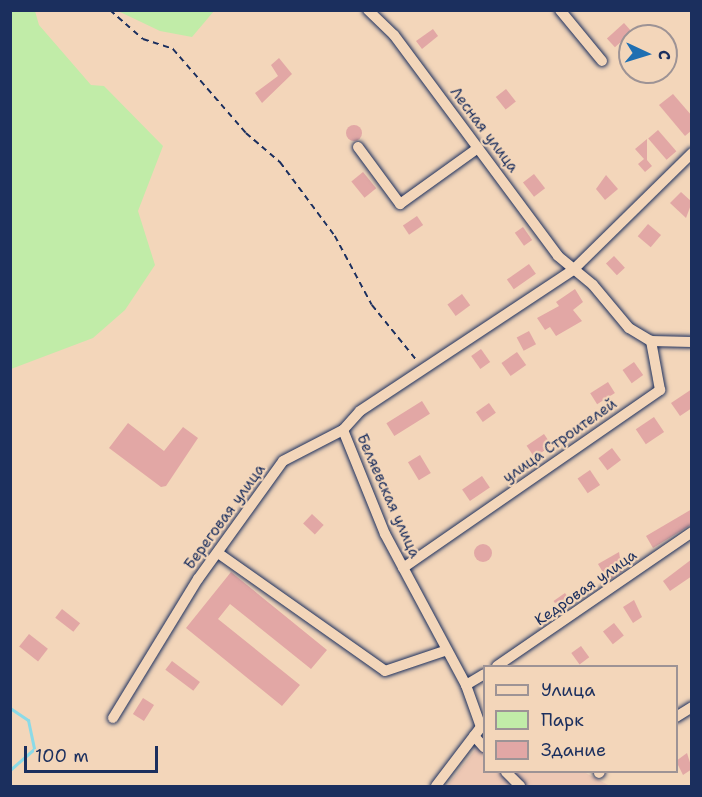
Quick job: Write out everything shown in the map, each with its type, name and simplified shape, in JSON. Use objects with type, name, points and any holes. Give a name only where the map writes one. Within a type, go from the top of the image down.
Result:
[{"type":"street","name":"Лесная улица","points":[[368,10],[394,35],[478,148],[576,267],[629,328],[651,341]]},
{"type":"street","points":[[560,10],[602,61]]},
{"type":"street","points":[[358,147],[400,204],[478,148]]},
{"type":"street","name":"Беляевская улица","points":[[474,736],[481,727],[466,685],[403,568],[343,430],[360,411],[576,267],[692,153]]},
{"type":"street","points":[[683,162],[692,170]]},
{"type":"street","points":[[651,341],[692,342]]},
{"type":"street","name":"улица Строителей","points":[[403,568],[660,390],[651,341]]},
{"type":"street","name":"Береговая улица","points":[[113,718],[155,647],[283,461],[343,430]]},
{"type":"street","name":"Кедровая улица","points":[[498,665],[692,532]]},
{"type":"street","points":[[218,553],[385,670],[447,650]]},
{"type":"street","points":[[466,685],[483,675]]},
{"type":"street","points":[[678,716],[692,707]]},
{"type":"street","points":[[436,786],[474,736],[483,746]]},
{"type":"street","points":[[508,773],[520,786]]},
{"type":"path","points":[[110,10],[143,39],[173,49],[246,133],[280,162],[336,236],[372,305],[424,369]]},
{"type":"shaded area","points":[[483,740],[483,773],[586,773],[610,786],[447,786]]},
{"type":"green space","points":[[11,10],[35,11],[39,25],[91,85],[104,86],[163,146],[138,211],[155,265],[125,310],[93,338],[11,369]]},
{"type":"green space","points":[[214,10],[192,37],[160,31],[118,11]]},
{"type":"building","points":[[618,28],[618,45],[615,47],[607,38]]},
{"type":"building","points":[[433,29],[438,36],[422,49],[416,41]]},
{"type":"building","points":[[279,58],[292,74],[262,103],[255,93],[278,76],[271,65]]},
{"type":"building","points":[[506,89],[516,102],[506,110],[496,97]]},
{"type":"building","points":[[673,94],[692,116],[692,130],[685,136],[659,105]]},
{"type":"building","points":[[354,125],[362,133],[354,141],[346,133]]},
{"type":"building","points":[[658,130],[676,151],[667,160],[648,139]]},
{"type":"building","points":[[647,139],[647,160],[652,166],[645,172],[638,164],[644,159],[635,149]]},
{"type":"building","points":[[363,172],[376,188],[365,198],[351,181]]},
{"type":"building","points":[[534,174],[545,188],[534,197],[523,183]]},
{"type":"building","points":[[606,175],[618,189],[605,200],[596,189]]},
{"type":"building","points":[[681,192],[692,202],[686,218],[670,203]]},
{"type":"building","points":[[417,216],[423,225],[409,235],[403,226]]},
{"type":"building","points":[[648,224],[661,235],[651,247],[638,236]]},
{"type":"building","points":[[523,227],[532,240],[524,246],[515,233]]},
{"type":"building","points":[[614,256],[625,268],[617,275],[606,264]]},
{"type":"building","points":[[529,264],[536,274],[514,289],[507,279]]},
{"type":"building","points":[[575,289],[583,302],[573,310],[582,321],[556,336],[550,327],[545,330],[537,318],[559,306],[556,302]]},
{"type":"building","points":[[462,294],[470,305],[456,316],[447,305]]},
{"type":"building","points":[[529,331],[536,344],[524,351],[517,338]]},
{"type":"building","points":[[481,349],[490,362],[480,369],[471,356]]},
{"type":"building","points":[[517,352],[526,365],[511,376],[501,363]]},
{"type":"building","points":[[634,362],[643,375],[632,383],[623,370]]},
{"type":"building","points":[[608,382],[615,393],[597,404],[590,393]]},
{"type":"building","points":[[692,389],[692,408],[680,416],[671,403]]},
{"type":"building","points":[[422,401],[430,414],[394,436],[386,423]]},
{"type":"building","points":[[489,403],[496,413],[483,422],[476,412]]},
{"type":"building","points":[[654,417],[664,432],[646,444],[636,429]]},
{"type":"building","points":[[128,423],[164,451],[183,427],[198,438],[166,486],[161,487],[109,448]]},
{"type":"building","points":[[544,434],[552,446],[534,457],[527,446]]},
{"type":"building","points":[[612,448],[621,460],[607,470],[598,458]]},
{"type":"building","points":[[420,455],[431,473],[419,480],[408,462]]},
{"type":"building","points":[[590,470],[600,485],[588,493],[578,478]]},
{"type":"building","points":[[482,476],[490,488],[470,501],[462,489]]},
{"type":"building","points":[[692,509],[692,524],[653,548],[646,536]]},
{"type":"building","points":[[312,514],[324,525],[315,534],[303,524]]},
{"type":"building","points":[[483,544],[489,547],[492,553],[489,559],[483,562],[477,559],[474,553],[477,547]]},
{"type":"building","points":[[619,552],[622,571],[608,581],[598,564]]},
{"type":"building","points":[[692,559],[692,576],[670,591],[663,581]]},
{"type":"building","points":[[231,572],[327,650],[311,669],[230,604],[218,619],[300,685],[282,706],[186,628]]},
{"type":"building","points":[[565,593],[572,603],[560,611],[554,601]]},
{"type":"building","points":[[634,600],[642,617],[633,623],[623,607]]},
{"type":"building","points":[[62,609],[80,623],[73,632],[55,618]]},
{"type":"building","points":[[614,623],[624,636],[613,644],[603,632]]},
{"type":"building","points":[[29,634],[48,649],[38,661],[19,647]]},
{"type":"building","points":[[581,646],[589,657],[580,664],[571,653]]},
{"type":"building","points":[[172,661],[200,682],[193,691],[165,670]]},
{"type":"building","points":[[143,698],[154,705],[144,721],[133,714]]},
{"type":"building","points":[[687,753],[692,769],[683,775],[678,760]]},
{"type":"waterway","points":[[10,708],[28,720],[34,749],[10,770]]}]
